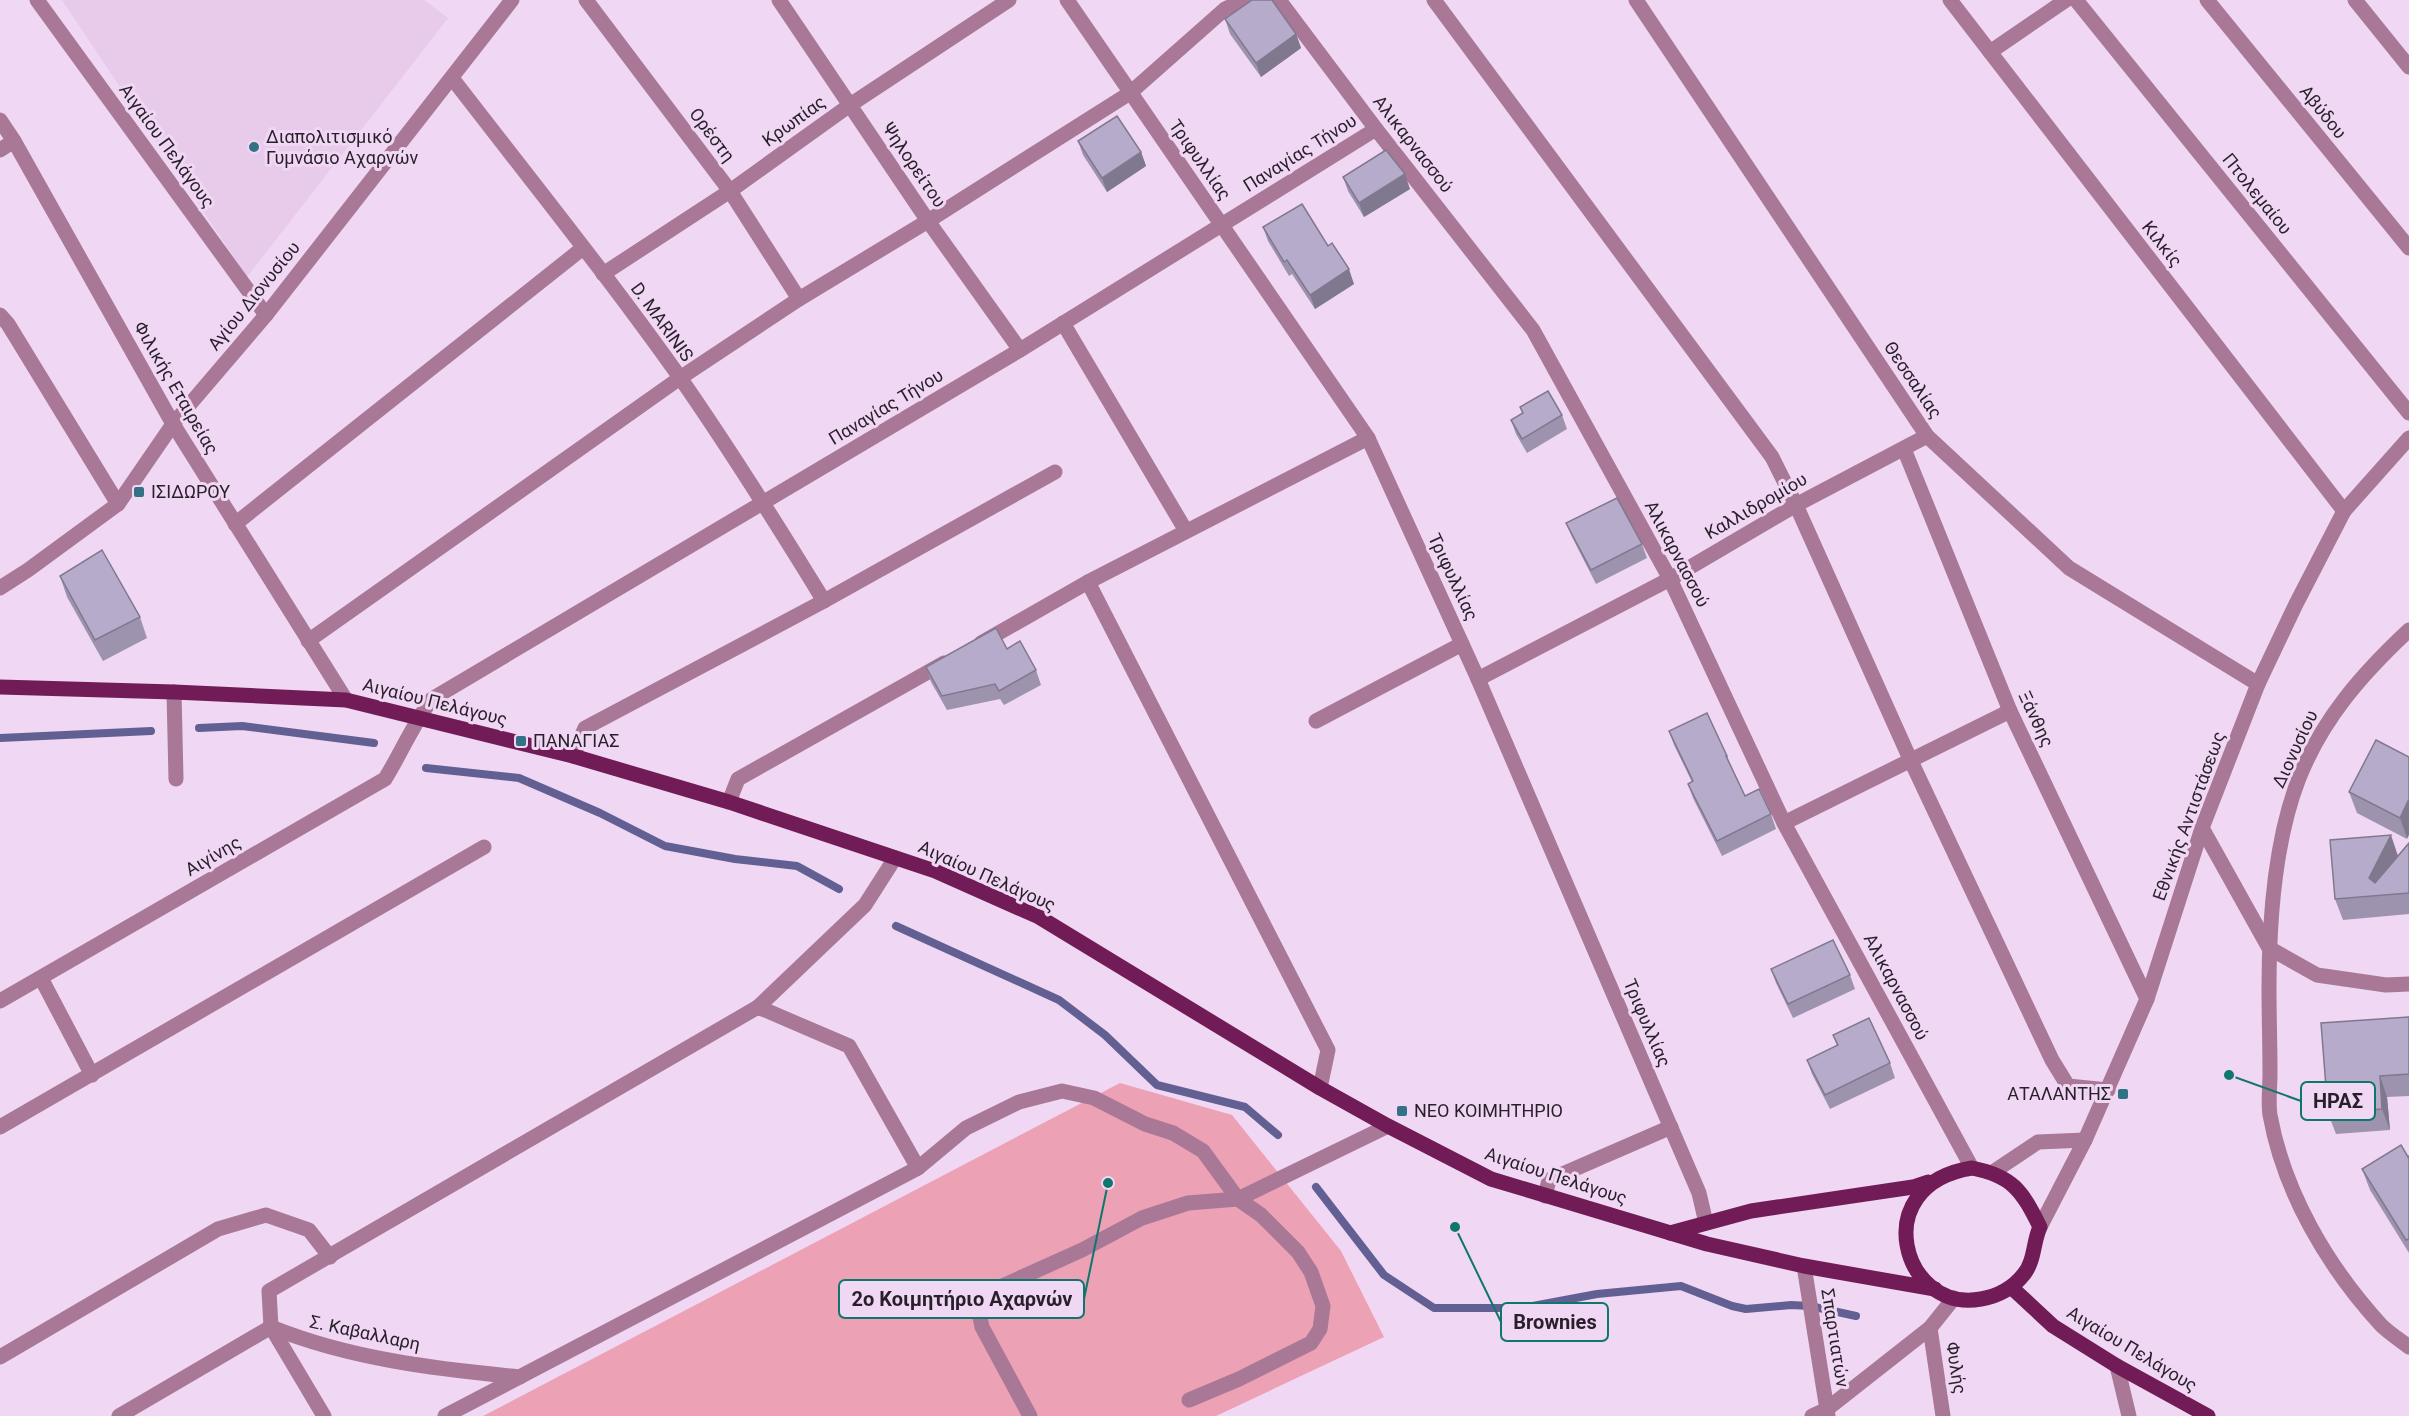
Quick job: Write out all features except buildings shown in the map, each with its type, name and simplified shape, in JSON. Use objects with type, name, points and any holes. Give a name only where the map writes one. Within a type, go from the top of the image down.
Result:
[{"type":"main road","name":"Αιγαίου Πελάγους","points":[[0,687],[346,700],[573,756],[729,802],[935,871],[1039,917],[1320,1088],[1491,1179],[1707,1244],[1804,1266],[1935,1289]]},
{"type":"main road","points":[[1670,1233],[1751,1211],[1913,1187],[1932,1181],[1951,1171],[1972,1168],[1993,1172],[2011,1182],[2025,1197],[2040,1227],[2034,1254],[2025,1272],[2012,1287],[1994,1296],[1974,1300],[1954,1298],[1935,1289],[1917,1272],[1909,1257],[1905,1237],[1908,1215],[1917,1196],[1932,1181]]},
{"type":"main road","name":"Αιγαίου Πελάγους","points":[[2012,1287],[2053,1326],[2117,1366],[2208,1416]]},
{"type":"street","name":"Αιγαίου Πελάγους","points":[[37,0],[266,315]]},
{"type":"street","name":"Αγίου Διονυσίου","points":[[0,588],[118,504],[173,424],[266,315],[512,0]]},
{"type":"street","name":"Ορέστη","points":[[586,0],[730,191],[799,299]]},
{"type":"street","name":"Ψηλορείτου","points":[[779,0],[928,221],[1020,350]]},
{"type":"street","name":"Κρωπίας","points":[[603,274],[730,191],[850,105],[1009,0]]},
{"type":"street","name":"Τριφυλλίας","points":[[1067,0],[1368,438],[1478,679],[1671,1127],[1699,1193],[1706,1223]]},
{"type":"street","points":[[308,641],[680,378],[799,299],[928,221],[1130,93],[1222,4],[1244,0]]},
{"type":"street","name":"Αλικαρνασσού","points":[[1279,0],[1376,129],[1533,330],[1670,579],[1784,823],[1972,1168]]},
{"type":"street","points":[[1434,0],[1772,457],[1796,505],[1910,759],[2052,1060],[2068,1086],[2108,1090]]},
{"type":"street","name":"Θεσσαλίας","points":[[1636,0],[1928,436],[2069,568],[2258,684]]},
{"type":"street","name":"Κιλκίς","points":[[1950,0],[2344,511]]},
{"type":"street","points":[[1989,52],[2066,0]]},
{"type":"street","name":"Πτολεμαίου","points":[[2076,0],[2409,413]]},
{"type":"street","name":"Αβύδου","points":[[2207,0],[2409,248]]},
{"type":"street","points":[[2355,0],[2409,67]]},
{"type":"street","name":"D. MARINIS","points":[[452,78],[680,378],[764,502],[824,601]]},
{"type":"street","name":"Φιλικής Εταιρείας","points":[[0,120],[173,424],[346,700]]},
{"type":"street","name":"Παναγίας Τήνου","points":[[418,718],[432,699],[1020,350],[1376,129]]},
{"type":"street","points":[[0,150],[14,141]]},
{"type":"street","points":[[235,524],[583,248]]},
{"type":"street","points":[[3,323],[118,504]]},
{"type":"street","points":[[1063,323],[1186,531]]},
{"type":"street","name":"Καλλιδρομίου","points":[[1478,679],[1670,579],[1796,505],[1928,436]]},
{"type":"street","points":[[729,802],[738,779],[1088,582],[1368,438]]},
{"type":"street","name":"Εθνικής Αντιστάσεως","points":[[2040,1227],[2085,1140],[2147,999],[2202,828],[2258,684],[2344,511],[2409,438]]},
{"type":"street","name":"Ξάνθης","points":[[1904,449],[2010,711],[2147,999]]},
{"type":"street","points":[[573,756],[585,728],[824,601],[1055,472]]},
{"type":"street","points":[[1088,582],[1328,1050],[1320,1088]]},
{"type":"street","name":"Διονυσίου","points":[[2409,630],[2379,659],[2334,710],[2298,779],[2276,873],[2269,948],[2270,1113],[2291,1188],[2330,1260],[2382,1326],[2409,1347]]},
{"type":"street","points":[[1316,721],[1462,644]]},
{"type":"street","points":[[174,692],[176,779]]},
{"type":"street","points":[[1784,823],[2010,711]]},
{"type":"street","name":"Αιγίνης","points":[[0,1001],[385,779],[406,745],[418,718]]},
{"type":"street","points":[[2202,828],[2269,948],[2317,975],[2386,985],[2409,984]]},
{"type":"street","points":[[0,1127],[484,847]]},
{"type":"street","points":[[324,1416],[271,1327],[269,1291],[758,1007],[865,905],[895,858]]},
{"type":"street","points":[[41,978],[92,1075]]},
{"type":"street","points":[[758,1007],[849,1046],[918,1168]]},
{"type":"street","points":[[445,1416],[918,1168],[966,1128],[1019,1102],[1062,1091],[1094,1098],[1145,1124],[1173,1133],[1203,1151],[1238,1199],[1261,1215],[1298,1252],[1311,1272],[1323,1306],[1320,1329],[1311,1343],[1239,1379],[1189,1400]]},
{"type":"street","points":[[1030,1416],[982,1327],[978,1307],[1000,1287],[1082,1250],[1142,1218],[1188,1203],[1238,1199],[1388,1126]]},
{"type":"street","points":[[1545,1196],[1549,1180],[1671,1127]]},
{"type":"street","points":[[1993,1172],[2038,1142],[2085,1140]]},
{"type":"street","points":[[0,1357],[218,1229],[266,1215],[309,1230],[330,1257]]},
{"type":"street","name":"Σπαρτιατών","points":[[1804,1266],[1827,1413]]},
{"type":"street","name":"Φυλής","points":[[1943,1416],[1930,1328],[1954,1298]]},
{"type":"street","points":[[119,1416],[271,1327]]},
{"type":"street","name":"Σ. Καβαλλαρη","points":[[271,1327],[336,1350],[455,1371],[520,1377]]},
{"type":"street","points":[[1812,1416],[1827,1413],[1930,1328]]},
{"type":"street","points":[[2117,1366],[2129,1416]]},
{"type":"shaded area","name":"Διαπολιτισμικό Γυμνάσιο Αχαρνών","points":[[62,0],[424,0],[448,18],[247,277]]},
{"type":"shaded area","points":[[1120,1083],[1232,1115],[1341,1251],[1384,1337],[1216,1416],[483,1416]]},
{"type":"waterway","points":[[199,728],[242,726],[374,743]]},
{"type":"waterway","points":[[0,738],[151,731]]},
{"type":"waterway","points":[[426,768],[519,778],[600,813],[665,846],[735,859],[797,866],[839,889]]},
{"type":"waterway","points":[[896,926],[1059,1000],[1105,1035],[1157,1085],[1245,1107],[1278,1135]]},
{"type":"waterway","points":[[1316,1187],[1384,1275],[1434,1308],[1522,1308],[1597,1294],[1681,1286],[1732,1306],[1746,1309],[1791,1305],[1810,1306],[1856,1316]]},
{"type":"place","name":"Διαπολιτισμικό Γυμνάσιο Αχαρνών","points":[[254,147]]},
{"type":"place","name":"ΙΣΙΔΩΡΟΥ","points":[[139,492]]},
{"type":"place","name":"ΠΑΝΑΓΙΑΣ","points":[[521,741]]},
{"type":"place","name":"ΗΡΑΣ","points":[[2229,1075]]},
{"type":"place","name":"ΑΤΑΛΑΝΤΗΣ","points":[[2123,1094]]},
{"type":"place","name":"ΝΕΟ ΚΟΙΜΗΤΗΡΙΟ","points":[[1402,1111]]},
{"type":"place","name":"2ο Κοιμητήριο Αχαρνών","points":[[1108,1183]]},
{"type":"place","name":"Brownies","points":[[1455,1227]]}]
